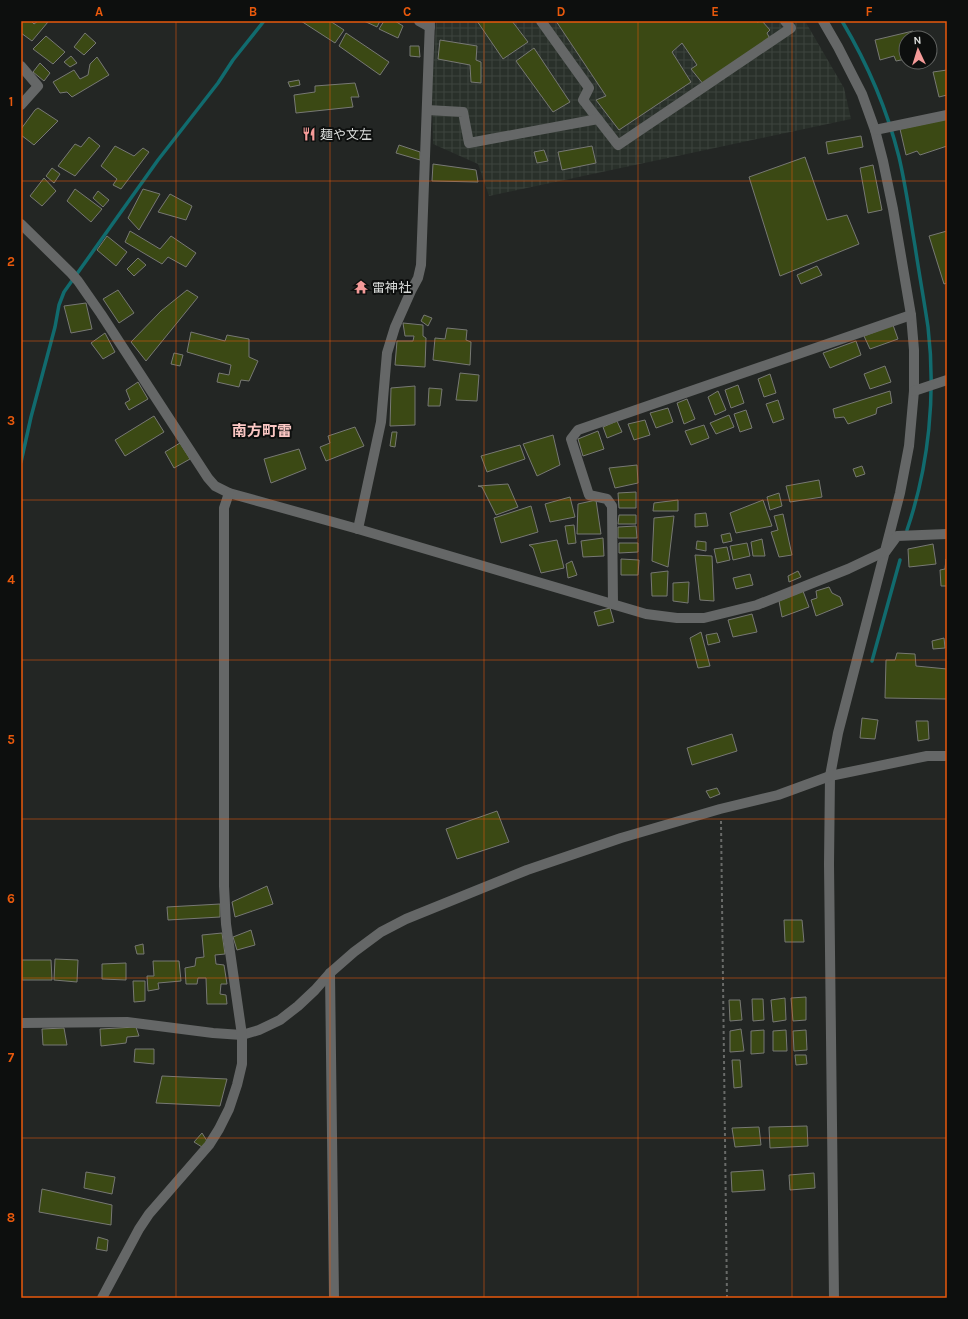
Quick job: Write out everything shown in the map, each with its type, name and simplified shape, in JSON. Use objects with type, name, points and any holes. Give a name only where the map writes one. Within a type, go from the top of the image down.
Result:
[{"type":"street","points":[[358,529],[381,422],[387,354],[395,327],[410,291],[418,278],[421,265],[430,24],[419,21]]},
{"type":"street","points":[[541,21],[589,88],[583,100],[618,145],[791,28],[785,21]]},
{"type":"street","points":[[823,21],[862,94],[875,130],[889,184],[910,315],[914,350],[914,392],[908,453],[886,551],[838,733],[830,776],[829,864],[834,1298]]},
{"type":"street","points":[[21,66],[38,86],[21,105]]},
{"type":"street","points":[[427,110],[463,112],[469,143],[598,119]]},
{"type":"street","points":[[875,130],[947,115]]},
{"type":"street","points":[[21,224],[75,277],[101,314],[208,478],[215,486],[229,493],[358,529],[646,614],[677,618],[704,618],[758,605],[848,569],[886,551],[897,536],[947,534]]},
{"type":"street","points":[[613,604],[612,506],[607,499],[589,495],[571,440],[578,430],[910,315]]},
{"type":"street","points":[[914,392],[947,380]]},
{"type":"street","points":[[102,1298],[139,1229],[149,1214],[209,1145],[219,1129],[229,1109],[242,1064],[242,1035],[226,924],[224,886],[224,508],[229,493]]},
{"type":"street","points":[[21,1023],[127,1022],[213,1033],[242,1035],[258,1030],[280,1020],[298,1006],[330,973],[381,932],[406,918],[535,868],[621,838],[720,809],[778,795],[830,776],[927,756],[947,756]]},
{"type":"street","points":[[330,973],[334,1298]]},
{"type":"path","points":[[720,809],[727,1298]]},
{"type":"shaded area","points":[[436,21],[805,21],[844,88],[851,119],[489,196],[478,164],[433,144],[432,88]]},
{"type":"building","points":[[23,21],[31,21],[34,24],[38,21],[48,22],[32,41],[21,33],[21,24]]},
{"type":"building","points":[[301,21],[330,21],[344,30],[335,43]]},
{"type":"building","points":[[364,21],[380,21],[377,27]]},
{"type":"building","points":[[384,21],[395,21],[403,26],[398,38],[379,29]]},
{"type":"building","points":[[477,21],[512,21],[528,42],[503,59]]},
{"type":"building","points":[[556,21],[762,21],[770,30],[767,33],[770,39],[704,85],[691,69],[697,65],[682,43],[672,52],[691,82],[619,130],[596,100],[606,96]]},
{"type":"building","points":[[85,33],[96,43],[84,55],[74,47]]},
{"type":"building","points":[[346,33],[389,62],[380,75],[339,46]]},
{"type":"building","points":[[898,35],[898,61],[896,61],[894,56],[880,60],[875,40]]},
{"type":"building","points":[[46,36],[65,52],[53,64],[33,49]]},
{"type":"building","points":[[440,40],[477,46],[476,60],[481,62],[481,83],[471,82],[470,65],[438,59]]},
{"type":"building","points":[[410,46],[419,46],[420,57],[410,56]]},
{"type":"building","points":[[534,48],[570,102],[553,112],[516,61]]},
{"type":"building","points":[[71,56],[77,63],[70,67],[64,62]]},
{"type":"building","points":[[97,57],[109,75],[72,97],[67,92],[60,93],[53,82],[74,70],[80,79],[88,75],[90,64]]},
{"type":"building","points":[[40,63],[50,73],[44,81],[33,72]]},
{"type":"building","points":[[947,70],[947,95],[939,97],[933,72]]},
{"type":"building","points":[[299,80],[300,85],[290,87],[288,82]]},
{"type":"building","points":[[355,83],[359,97],[351,97],[353,107],[296,113],[294,95],[315,92],[315,86]]},
{"type":"building","points":[[38,108],[58,121],[34,145],[21,135],[21,129]]},
{"type":"building","points":[[947,119],[947,146],[920,155],[917,151],[906,155],[900,129]]},
{"type":"building","points":[[861,136],[863,147],[828,154],[826,142]]},
{"type":"building","points":[[89,137],[100,146],[75,176],[58,166],[75,144],[81,147]]},
{"type":"building","points":[[399,145],[420,152],[420,160],[396,153]]},
{"type":"building","points":[[115,146],[134,156],[143,148],[149,152],[121,189],[113,185],[117,179],[101,166]]},
{"type":"building","points":[[592,146],[596,163],[562,170],[558,152]]},
{"type":"building","points":[[544,150],[548,161],[537,163],[534,152]]},
{"type":"building","points":[[805,157],[827,220],[847,215],[859,244],[780,276],[749,177]]},
{"type":"building","points":[[433,164],[476,170],[478,182],[432,181]]},
{"type":"building","points":[[873,165],[882,210],[868,213],[860,168]]},
{"type":"building","points":[[52,168],[60,174],[54,183],[46,176]]},
{"type":"building","points":[[44,178],[56,191],[42,206],[30,196]]},
{"type":"building","points":[[75,189],[102,209],[91,222],[67,201]]},
{"type":"building","points":[[143,189],[160,194],[139,230],[128,218]]},
{"type":"building","points":[[98,191],[109,200],[103,207],[93,198]]},
{"type":"building","points":[[170,194],[192,206],[186,220],[158,212]]},
{"type":"building","points":[[130,231],[160,249],[171,236],[196,253],[186,267],[168,257],[162,264],[125,242]]},
{"type":"building","points":[[947,231],[947,283],[944,284],[929,236]]},
{"type":"building","points":[[107,236],[127,252],[116,266],[97,250]]},
{"type":"building","points":[[138,258],[146,265],[134,276],[127,269]]},
{"type":"building","points":[[817,266],[822,275],[801,284],[797,275]]},
{"type":"building","points":[[118,290],[134,313],[119,323],[103,299]]},
{"type":"building","points":[[187,290],[198,297],[146,361],[131,342],[161,311]]},
{"type":"building","points":[[86,303],[92,329],[71,333],[64,306]]},
{"type":"building","points":[[424,315],[432,318],[428,326],[421,321]]},
{"type":"building","points":[[403,323],[423,325],[423,336],[426,338],[425,367],[395,365],[397,341],[413,341],[414,336],[405,336]]},
{"type":"building","points":[[893,325],[898,339],[870,349],[864,336]]},
{"type":"building","points":[[447,328],[467,330],[466,340],[471,342],[470,365],[433,360],[435,338],[445,339]]},
{"type":"building","points":[[191,332],[225,341],[227,335],[249,339],[249,357],[258,361],[249,381],[241,380],[239,387],[217,382],[219,373],[229,375],[231,365],[187,352]]},
{"type":"building","points":[[105,333],[115,352],[103,359],[91,343]]},
{"type":"building","points":[[856,341],[861,355],[830,368],[823,353]]},
{"type":"building","points":[[174,353],[183,355],[180,366],[171,364]]},
{"type":"building","points":[[885,366],[891,382],[870,389],[864,374]]},
{"type":"building","points":[[460,373],[479,375],[477,401],[456,400]]},
{"type":"building","points":[[770,374],[776,393],[764,397],[758,379]]},
{"type":"building","points":[[138,382],[148,399],[129,410],[125,403],[130,400],[126,390]]},
{"type":"building","points":[[738,385],[744,403],[731,408],[725,390]]},
{"type":"building","points":[[415,386],[415,425],[390,426],[391,388]]},
{"type":"building","points":[[429,388],[442,389],[440,406],[428,406]]},
{"type":"building","points":[[718,391],[726,410],[715,415],[708,397]]},
{"type":"building","points":[[890,391],[892,403],[877,408],[876,414],[848,424],[844,417],[835,418],[833,409]]},
{"type":"building","points":[[687,399],[695,419],[684,424],[677,403]]},
{"type":"building","points":[[778,400],[784,419],[773,423],[766,404]]},
{"type":"building","points":[[668,408],[673,422],[656,428],[650,413]]},
{"type":"building","points":[[746,410],[752,428],[740,432],[734,414]]},
{"type":"building","points":[[729,415],[734,427],[716,434],[710,423]]},
{"type":"building","points":[[154,416],[164,432],[125,456],[115,440]]},
{"type":"building","points":[[645,420],[650,435],[634,440],[628,424]]},
{"type":"building","points":[[617,421],[622,432],[607,438],[603,427]]},
{"type":"building","points":[[704,425],[709,438],[691,445],[685,431]]},
{"type":"building","points":[[355,427],[364,446],[326,461],[320,447],[330,443],[328,436]]},
{"type":"building","points":[[598,431],[604,449],[583,456],[578,439]]},
{"type":"building","points":[[392,432],[397,432],[395,447],[390,446]]},
{"type":"building","points":[[553,435],[560,465],[537,476],[523,444]]},
{"type":"building","points":[[180,443],[190,459],[174,468],[165,452]]},
{"type":"building","points":[[520,445],[525,459],[487,472],[481,456]]},
{"type":"building","points":[[299,449],[306,469],[271,483],[264,459]]},
{"type":"building","points":[[637,465],[638,483],[615,488],[609,468]]},
{"type":"building","points":[[862,466],[865,474],[856,477],[853,469]]},
{"type":"building","points":[[819,480],[822,497],[790,502],[786,486]]},
{"type":"building","points":[[508,484],[518,507],[496,515],[482,487],[478,486]]},
{"type":"building","points":[[636,492],[636,508],[619,508],[618,493]]},
{"type":"building","points":[[779,493],[782,506],[770,510],[767,497]]},
{"type":"building","points":[[570,497],[575,517],[550,522],[545,504]]},
{"type":"building","points":[[596,500],[601,534],[577,534],[578,504]]},
{"type":"building","points":[[678,500],[678,511],[653,511],[654,503]]},
{"type":"building","points":[[763,500],[772,526],[736,533],[730,513]]},
{"type":"building","points":[[531,506],[538,532],[501,543],[494,518]]},
{"type":"building","points":[[706,513],[708,526],[695,527],[695,514]]},
{"type":"building","points":[[783,514],[792,555],[779,557],[771,532],[778,530],[774,516]]},
{"type":"building","points":[[619,515],[636,515],[636,524],[618,524]]},
{"type":"building","points":[[674,516],[668,567],[652,561],[654,518]]},
{"type":"building","points":[[574,525],[576,543],[568,544],[565,526]]},
{"type":"building","points":[[636,526],[637,538],[618,538],[618,527]]},
{"type":"building","points":[[730,533],[732,541],[723,543],[721,535]]},
{"type":"building","points":[[603,538],[604,556],[583,557],[581,541]]},
{"type":"building","points":[[762,539],[765,556],[753,556],[751,542]]},
{"type":"building","points":[[557,540],[564,568],[541,573],[533,548],[529,545]]},
{"type":"building","points":[[697,541],[706,542],[706,551],[696,549]]},
{"type":"building","points":[[619,543],[638,543],[638,552],[619,553]]},
{"type":"building","points":[[747,543],[750,556],[733,560],[730,546]]},
{"type":"building","points":[[933,544],[936,564],[909,567],[908,549]]},
{"type":"building","points":[[727,547],[730,560],[717,563],[714,549]]},
{"type":"building","points":[[695,555],[712,556],[714,601],[700,600]]},
{"type":"building","points":[[621,559],[639,560],[638,575],[621,575]]},
{"type":"building","points":[[946,559],[947,586],[941,586],[940,570],[945,569]]},
{"type":"building","points":[[572,561],[577,575],[568,578],[566,564]]},
{"type":"building","points":[[668,571],[667,596],[652,596],[651,573]]},
{"type":"building","points":[[798,571],[801,577],[789,582],[788,576]]},
{"type":"building","points":[[750,574],[753,585],[736,589],[733,578]]},
{"type":"building","points":[[689,582],[688,603],[673,601],[673,583]]},
{"type":"building","points":[[829,587],[832,593],[840,597],[843,605],[816,616],[811,600],[817,598],[816,591]]},
{"type":"building","points":[[803,591],[809,607],[782,617],[779,601]]},
{"type":"building","points":[[610,608],[614,622],[598,626],[594,612]]},
{"type":"building","points":[[752,614],[757,632],[733,637],[728,620]]},
{"type":"building","points":[[701,632],[710,666],[698,668],[690,638]]},
{"type":"building","points":[[717,633],[720,642],[708,645],[706,635]]},
{"type":"building","points":[[944,638],[945,648],[933,649],[932,641]]},
{"type":"building","points":[[897,653],[915,654],[916,666],[947,669],[947,699],[885,698],[886,660],[895,660]]},
{"type":"building","points":[[862,718],[878,720],[875,739],[860,738]]},
{"type":"building","points":[[916,721],[928,721],[929,739],[918,741]]},
{"type":"building","points":[[732,734],[737,751],[692,765],[687,748]]},
{"type":"building","points":[[717,788],[720,794],[710,798],[706,791]]},
{"type":"building","points":[[497,811],[509,842],[457,859],[446,829]]},
{"type":"building","points":[[267,886],[273,904],[235,917],[232,902]]},
{"type":"building","points":[[220,904],[220,917],[168,920],[167,907]]},
{"type":"building","points":[[784,920],[802,920],[804,942],[785,942]]},
{"type":"building","points":[[251,930],[255,945],[237,950],[233,937]]},
{"type":"building","points":[[222,933],[225,954],[215,955],[216,964],[224,965],[227,984],[221,984],[220,994],[226,995],[227,1004],[207,1004],[206,978],[198,978],[197,984],[186,984],[185,968],[195,966],[196,958],[204,957],[202,935]]},
{"type":"building","points":[[143,944],[144,954],[137,954],[135,946]]},
{"type":"building","points":[[55,959],[78,960],[77,982],[54,980]]},
{"type":"building","points":[[22,960],[51,960],[52,980],[22,980]]},
{"type":"building","points":[[153,961],[179,961],[181,981],[158,983],[159,989],[148,991],[147,976],[154,976]]},
{"type":"building","points":[[126,963],[126,980],[102,979],[102,964]]},
{"type":"building","points":[[133,981],[145,981],[145,1001],[134,1002]]},
{"type":"building","points":[[806,997],[806,1020],[793,1021],[791,998]]},
{"type":"building","points":[[785,998],[786,1020],[773,1022],[771,1000]]},
{"type":"building","points":[[752,999],[763,999],[764,1020],[753,1021]]},
{"type":"building","points":[[729,1000],[740,1000],[742,1020],[730,1021]]},
{"type":"building","points":[[136,1027],[139,1036],[127,1037],[126,1043],[101,1046],[100,1029]]},
{"type":"building","points":[[64,1028],[67,1045],[43,1045],[42,1029]]},
{"type":"building","points":[[741,1029],[744,1051],[730,1052],[730,1031]]},
{"type":"building","points":[[764,1030],[764,1053],[751,1054],[751,1031]]},
{"type":"building","points":[[786,1030],[787,1051],[773,1051],[773,1031]]},
{"type":"building","points":[[806,1030],[807,1050],[794,1051],[793,1031]]},
{"type":"building","points":[[135,1049],[154,1049],[154,1064],[134,1062]]},
{"type":"building","points":[[795,1055],[806,1055],[807,1064],[796,1065]]},
{"type":"building","points":[[732,1060],[740,1060],[742,1087],[734,1088]]},
{"type":"building","points":[[162,1076],[227,1079],[220,1106],[156,1103]]},
{"type":"building","points":[[807,1126],[808,1146],[770,1148],[769,1127]]},
{"type":"building","points":[[759,1127],[761,1145],[735,1147],[732,1128]]},
{"type":"building","points":[[202,1133],[207,1141],[202,1147],[194,1142]]},
{"type":"building","points":[[763,1170],[765,1190],[732,1192],[731,1172]]},
{"type":"building","points":[[86,1172],[115,1177],[112,1194],[84,1188]]},
{"type":"building","points":[[814,1173],[815,1188],[790,1190],[789,1175]]},
{"type":"building","points":[[42,1189],[112,1205],[111,1225],[39,1212]]},
{"type":"building","points":[[98,1237],[108,1240],[107,1251],[96,1249]]},
{"type":"waterway","points":[[21,462],[31,417],[55,327],[59,305],[64,292],[158,160],[264,21]]},
{"type":"waterway","points":[[842,21],[868,70],[889,121],[899,157],[906,191],[928,327],[931,378],[929,430],[921,481],[907,530]]},
{"type":"waterway","points":[[872,661],[900,560]]},
{"type":"place","name":"麺や文左","points":[[309,134]]},
{"type":"place","name":"雷神社","points":[[361,287]]},
{"type":"district","name":"南方町雷","points":[[262,431]]}]
